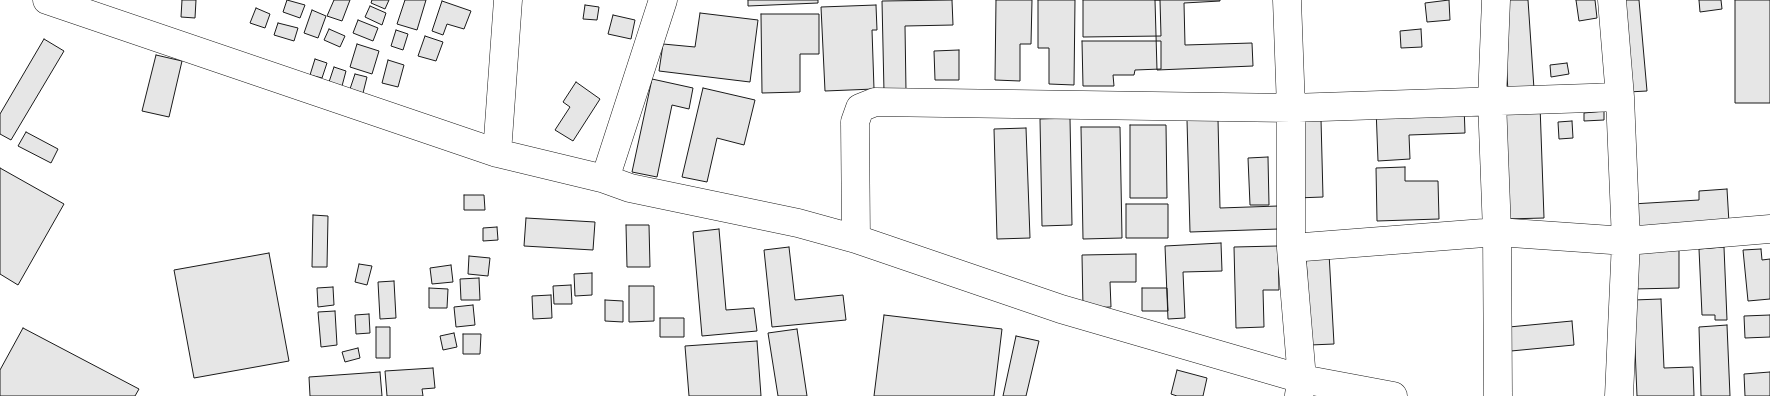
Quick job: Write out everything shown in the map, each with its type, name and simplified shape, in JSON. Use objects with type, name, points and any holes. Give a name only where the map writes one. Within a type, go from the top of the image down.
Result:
[{"type":"street","points":[[47,0],[498,153],[605,179],[630,188],[798,223],[856,239],[1061,309],[1300,387],[1393,396]]},
{"type":"street","points":[[498,153],[508,0]]},
{"type":"street","points":[[605,179],[663,0]]},
{"type":"street","points":[[1286,0],[1291,108],[1291,248],[1300,387]]},
{"type":"street","points":[[1496,0],[1492,100],[1498,232],[1498,396]]},
{"type":"street","points":[[1612,0],[1620,97],[1626,242],[1619,396]]},
{"type":"street","points":[[856,239],[855,122],[860,108],[875,102],[1291,108],[1620,97]]},
{"type":"street","points":[[1291,248],[1498,232],[1626,242],[1770,229]]},
{"type":"building","points":[[182,0],[196,0],[195,18],[181,17]]},
{"type":"building","points":[[287,0],[305,5],[300,18],[283,12]]},
{"type":"building","points":[[334,0],[350,0],[342,21],[327,16]]},
{"type":"building","points":[[372,0],[389,0],[385,9],[371,3]]},
{"type":"building","points":[[405,0],[426,0],[417,30],[397,24]]},
{"type":"building","points":[[748,0],[818,0],[818,3],[748,6]]},
{"type":"building","points":[[952,0],[953,25],[905,26],[906,91],[884,92],[882,1]]},
{"type":"building","points":[[996,0],[1032,0],[1031,44],[1020,44],[1020,81],[995,80]]},
{"type":"building","points":[[1038,0],[1075,0],[1074,85],[1049,84],[1049,48],[1038,48]]},
{"type":"building","points":[[1083,0],[1160,0],[1161,36],[1083,37]]},
{"type":"building","points":[[1155,0],[1220,0],[1184,3],[1185,45],[1252,43],[1253,66],[1157,70]]},
{"type":"building","points":[[1449,0],[1450,20],[1427,22],[1425,3]]},
{"type":"building","points":[[1502,0],[1528,0],[1534,89],[1508,91]]},
{"type":"building","points":[[1576,0],[1595,0],[1597,18],[1579,21]]},
{"type":"building","points":[[1619,0],[1639,0],[1647,91],[1628,92]]},
{"type":"building","points":[[1699,0],[1721,0],[1722,9],[1700,12]]},
{"type":"building","points":[[1735,0],[1770,0],[1770,103],[1735,103]]},
{"type":"building","points":[[442,1],[471,11],[464,29],[447,24],[443,35],[432,31]]},
{"type":"building","points":[[585,5],[599,7],[597,20],[583,19]]},
{"type":"building","points":[[876,5],[877,30],[872,30],[874,89],[825,91],[821,7]]},
{"type":"building","points":[[370,6],[386,13],[382,25],[365,17]]},
{"type":"building","points":[[256,8],[270,14],[265,28],[250,23]]},
{"type":"building","points":[[312,10],[326,16],[318,38],[304,33]]},
{"type":"building","points":[[700,13],[758,20],[750,82],[659,71],[663,44],[695,47]]},
{"type":"building","points":[[761,14],[819,14],[819,54],[800,54],[800,92],[762,93]]},
{"type":"building","points":[[613,15],[635,20],[631,39],[608,34]]},
{"type":"building","points":[[358,20],[378,28],[373,41],[353,33]]},
{"type":"building","points":[[278,23],[298,28],[294,41],[274,35]]},
{"type":"building","points":[[329,29],[345,36],[340,47],[324,40]]},
{"type":"building","points":[[1421,29],[1422,47],[1401,48],[1400,31]]},
{"type":"building","points":[[396,30],[408,34],[403,50],[391,46]]},
{"type":"building","points":[[425,36],[443,42],[436,61],[418,56]]},
{"type":"building","points":[[44,39],[64,51],[11,140],[0,134],[0,114]]},
{"type":"building","points":[[1082,41],[1161,41],[1161,69],[1135,70],[1134,75],[1113,75],[1114,86],[1083,86]]},
{"type":"building","points":[[357,44],[379,51],[372,74],[350,67]]},
{"type":"building","points":[[959,50],[959,80],[935,80],[934,51]]},
{"type":"building","points":[[156,55],[182,61],[169,117],[142,111]]},
{"type":"building","points":[[315,59],[327,63],[322,78],[310,75]]},
{"type":"building","points":[[388,60],[404,65],[398,87],[382,83]]},
{"type":"building","points":[[1567,63],[1569,74],[1551,77],[1550,65]]},
{"type":"building","points":[[334,67],[346,71],[342,86],[329,82]]},
{"type":"building","points":[[355,74],[367,77],[363,93],[350,89]]},
{"type":"building","points":[[652,79],[693,88],[689,109],[672,105],[657,177],[632,172]]},
{"type":"building","points":[[576,82],[600,99],[573,141],[555,130],[570,107],[563,102]]},
{"type":"building","points":[[703,88],[755,100],[744,145],[717,138],[707,182],[682,177]]},
{"type":"building","points":[[1464,105],[1465,133],[1409,135],[1410,159],[1378,161],[1376,108]]},
{"type":"building","points":[[1540,105],[1544,218],[1506,219],[1502,106]]},
{"type":"building","points":[[1604,111],[1604,120],[1584,121],[1584,113]]},
{"type":"building","points":[[1070,118],[1072,225],[1042,226],[1040,119]]},
{"type":"building","points":[[1218,119],[1220,208],[1278,206],[1279,229],[1190,232],[1187,120]]},
{"type":"building","points":[[1321,119],[1323,197],[1296,198],[1294,120]]},
{"type":"building","points":[[1572,121],[1573,138],[1559,139],[1558,122]]},
{"type":"building","points":[[1130,125],[1166,125],[1167,198],[1130,198]]},
{"type":"building","points":[[1081,127],[1120,127],[1122,238],[1083,239]]},
{"type":"building","points":[[1026,128],[1030,238],[997,239],[994,129]]},
{"type":"building","points":[[26,132],[58,149],[51,163],[18,146]]},
{"type":"building","points":[[1268,157],[1269,205],[1250,205],[1248,158]]},
{"type":"building","points":[[1405,167],[1405,181],[1438,181],[1439,219],[1377,221],[1376,168]]},
{"type":"building","points":[[0,168],[64,204],[18,285],[0,274]]},
{"type":"building","points":[[1727,189],[1729,223],[1633,228],[1632,204],[1699,200],[1699,191]]},
{"type":"building","points":[[464,195],[484,195],[485,210],[464,210]]},
{"type":"building","points":[[1126,204],[1168,204],[1168,238],[1126,238]]},
{"type":"building","points":[[313,215],[328,216],[327,267],[312,267]]},
{"type":"building","points":[[526,218],[595,222],[593,250],[524,246]]},
{"type":"building","points":[[626,225],[649,225],[650,267],[627,267]]},
{"type":"building","points":[[497,227],[498,240],[483,241],[483,228]]},
{"type":"building","points":[[719,229],[726,310],[754,308],[757,331],[702,336],[693,232]]},
{"type":"building","points":[[1679,241],[1679,288],[1633,289],[1632,242]]},
{"type":"building","points":[[1221,243],[1222,271],[1183,272],[1185,318],[1168,319],[1165,246]]},
{"type":"building","points":[[1278,246],[1279,290],[1263,290],[1264,327],[1236,328],[1234,247]]},
{"type":"building","points":[[789,247],[795,300],[843,295],[846,320],[772,327],[764,250]]},
{"type":"building","points":[[1724,247],[1727,320],[1715,320],[1715,315],[1702,315],[1699,249]]},
{"type":"building","points":[[1761,249],[1762,260],[1770,259],[1770,299],[1748,301],[1743,250]]},
{"type":"building","points":[[269,253],[289,361],[194,378],[174,270]]},
{"type":"building","points":[[1329,253],[1334,344],[1310,345],[1306,254]]},
{"type":"building","points":[[1136,254],[1136,282],[1110,282],[1111,307],[1083,308],[1082,255]]},
{"type":"building","points":[[469,256],[490,258],[488,276],[468,274]]},
{"type":"building","points":[[359,264],[372,266],[367,285],[355,282]]},
{"type":"building","points":[[451,265],[453,282],[432,284],[430,268]]},
{"type":"building","points":[[592,273],[592,295],[575,296],[574,274]]},
{"type":"building","points":[[479,278],[480,300],[461,300],[460,279]]},
{"type":"building","points":[[394,281],[396,318],[380,319],[378,282]]},
{"type":"building","points":[[571,285],[572,304],[554,304],[553,286]]},
{"type":"building","points":[[629,286],[654,286],[654,321],[629,322]]},
{"type":"building","points":[[333,287],[334,305],[318,307],[317,288]]},
{"type":"building","points":[[429,288],[448,289],[447,308],[429,308]]},
{"type":"building","points":[[1142,288],[1167,288],[1168,311],[1142,311]]},
{"type":"building","points":[[551,295],[552,318],[533,319],[532,296]]},
{"type":"building","points":[[1661,299],[1664,368],[1693,367],[1694,396],[1637,396],[1633,300]]},
{"type":"building","points":[[605,300],[623,301],[623,322],[605,321]]},
{"type":"building","points":[[473,305],[475,325],[456,327],[454,307]]},
{"type":"building","points":[[335,311],[337,345],[321,347],[318,312]]},
{"type":"building","points":[[369,314],[370,333],[356,334],[355,315]]},
{"type":"building","points":[[884,315],[1002,329],[994,396],[874,396]]},
{"type":"building","points":[[1770,315],[1770,337],[1745,338],[1744,316]]},
{"type":"building","points":[[660,318],[684,318],[684,337],[660,337]]},
{"type":"building","points":[[1572,321],[1574,345],[1511,351],[1509,327]]},
{"type":"building","points":[[1727,325],[1730,396],[1701,396],[1699,327]]},
{"type":"building","points":[[376,327],[390,327],[390,358],[376,358]]},
{"type":"building","points":[[23,328],[139,389],[135,396],[0,396],[0,370]]},
{"type":"building","points":[[797,329],[807,396],[778,396],[768,333]]},
{"type":"building","points":[[454,333],[457,347],[443,350],[440,336]]},
{"type":"building","points":[[463,334],[481,334],[480,354],[463,354]]},
{"type":"building","points":[[1016,336],[1039,341],[1026,396],[1003,396]]},
{"type":"building","points":[[757,341],[761,396],[689,396],[685,346]]},
{"type":"building","points":[[358,348],[360,358],[345,362],[342,352]]},
{"type":"building","points":[[433,368],[435,388],[422,389],[423,396],[387,396],[385,371]]},
{"type":"building","points":[[1177,370],[1207,378],[1203,396],[1177,396],[1171,394]]},
{"type":"building","points":[[380,372],[382,396],[310,396],[309,377]]},
{"type":"building","points":[[1770,372],[1770,396],[1745,396],[1744,374]]}]
